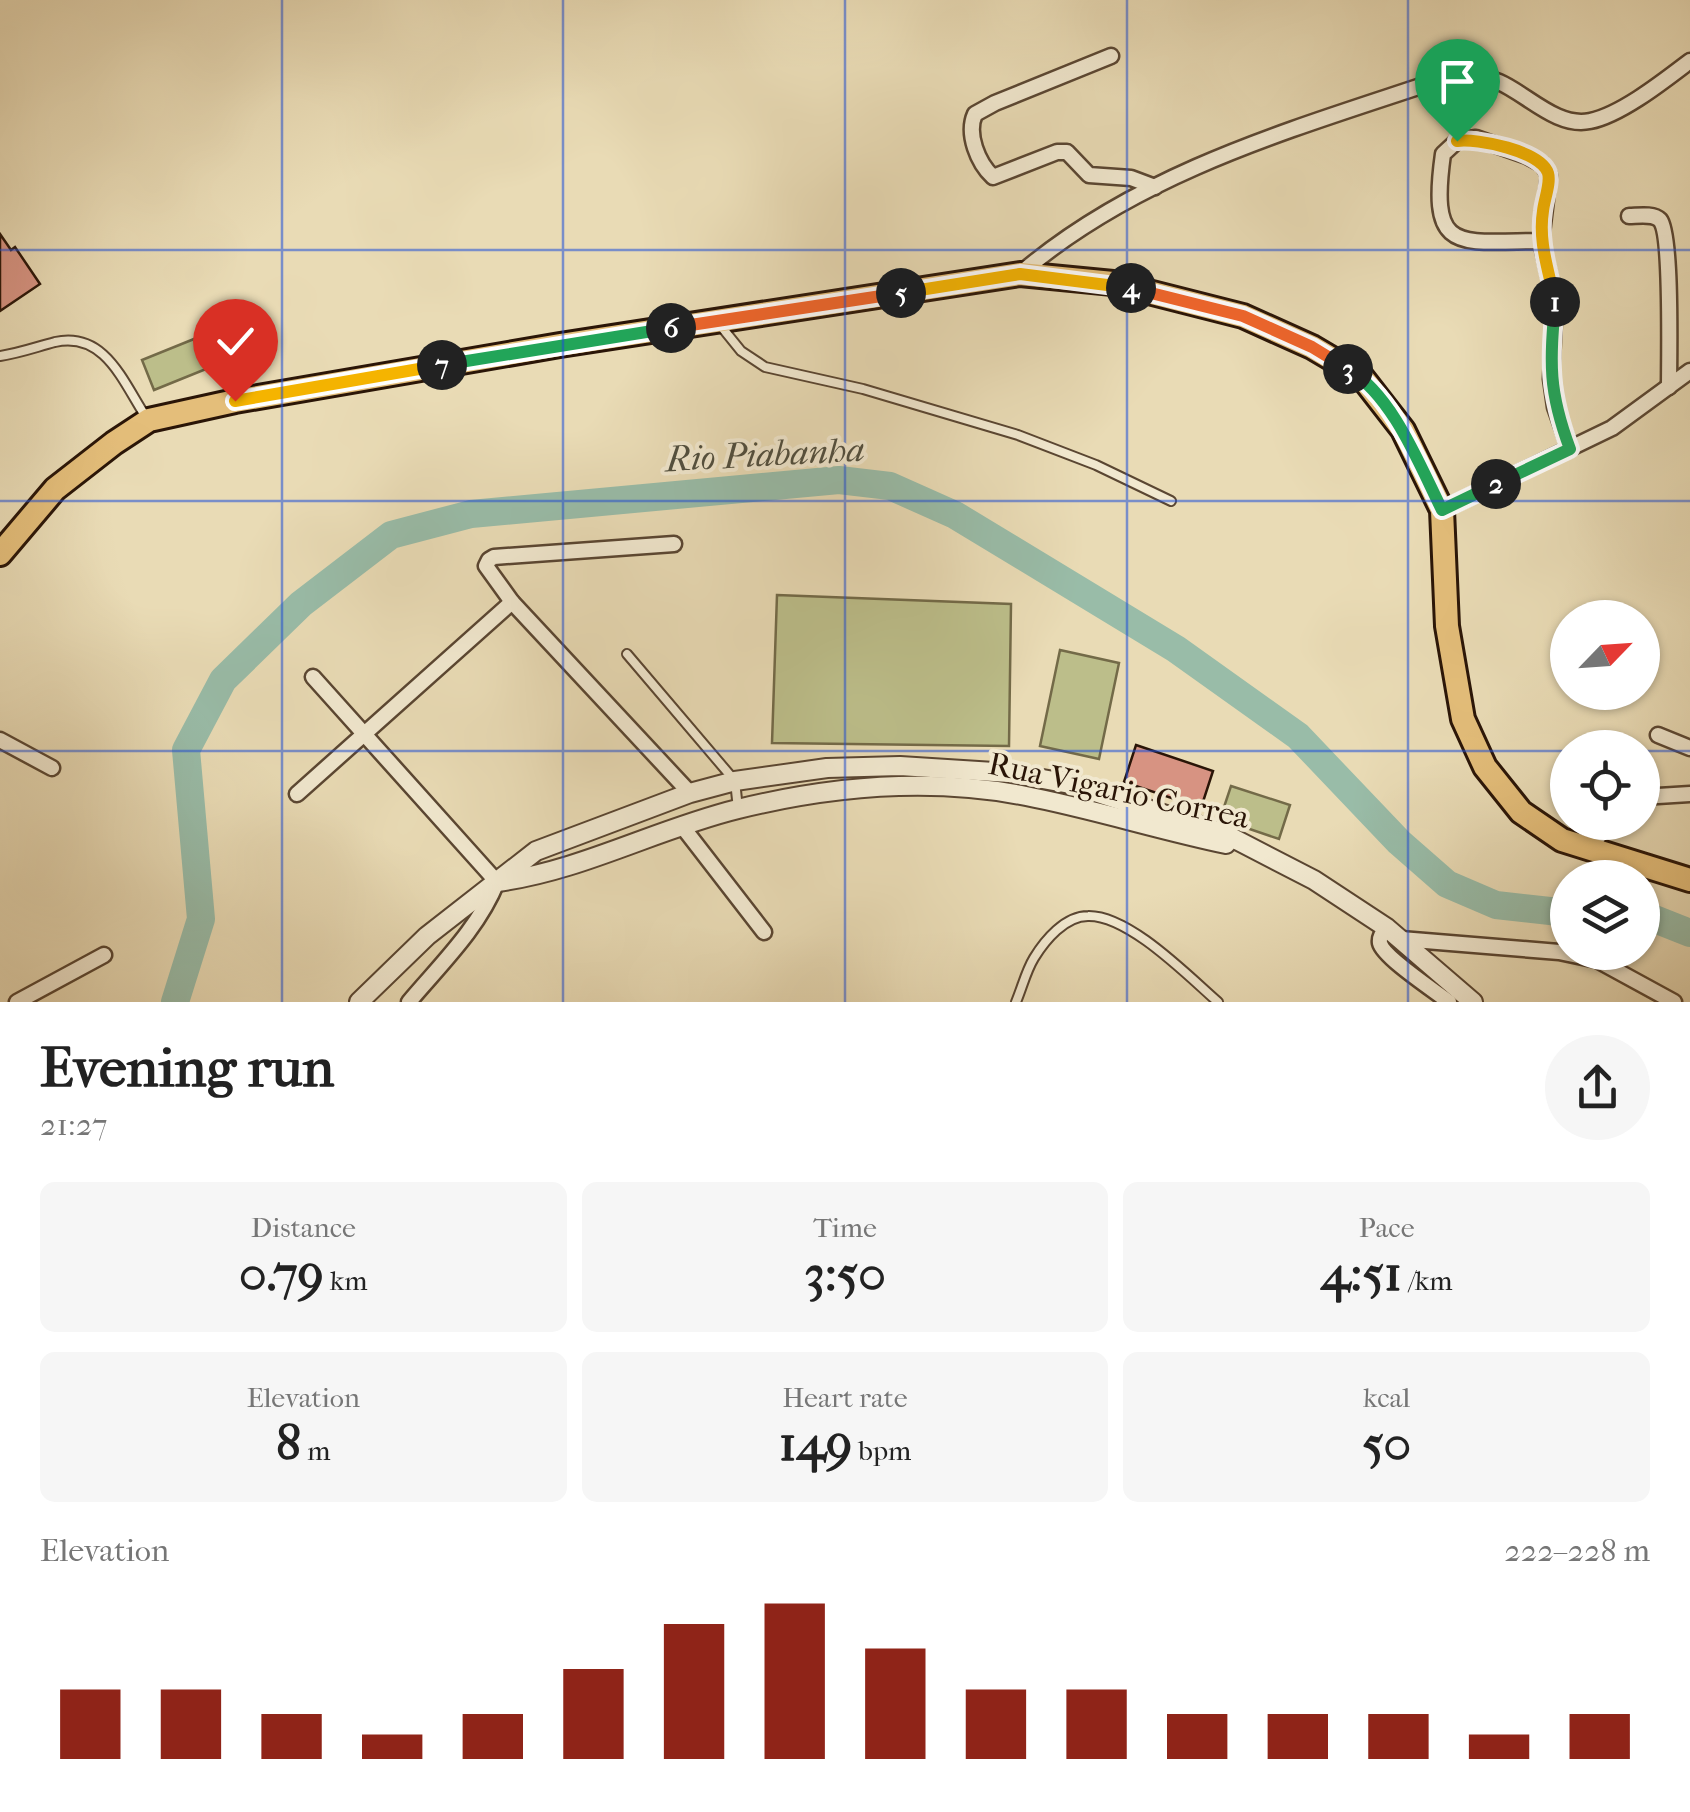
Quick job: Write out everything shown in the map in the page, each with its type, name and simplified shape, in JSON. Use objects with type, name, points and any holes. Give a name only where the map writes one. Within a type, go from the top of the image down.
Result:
[{"type":"main road","points":[[0,554],[54,490],[148,420],[274,394],[1020,274],[1113,283],[1243,316],[1312,347],[1361,376],[1403,430],[1442,510],[1448,626],[1463,719],[1485,766],[1521,812],[1562,840],[1690,880]]},
{"type":"street","points":[[1112,56],[975,114],[971,135],[985,170],[993,178],[1056,152],[1067,152],[1089,175],[1132,178],[1155,187]]},
{"type":"street","points":[[1020,274],[1059,241],[1231,150],[1445,78],[1482,76],[1570,121],[1590,122],[1661,83],[1690,61]]},
{"type":"street","points":[[1541,242],[1464,242],[1449,232],[1437,196],[1443,154],[1457,141],[1476,138],[1542,164],[1549,175],[1541,242],[1555,301],[1551,336],[1555,408],[1570,449]]},
{"type":"street","points":[[1629,216],[1653,216],[1664,228],[1669,388]]},
{"type":"street","points":[[1442,510],[1612,428],[1690,372]]},
{"type":"street","points":[[674,544],[494,556],[486,566],[512,602],[690,792]]},
{"type":"street","points":[[297,794],[512,602]]},
{"type":"street","points":[[313,677],[497,882],[427,936],[358,1002]]},
{"type":"street","points":[[1660,736],[1690,748]]},
{"type":"street","points":[[1,743],[52,768]]},
{"type":"street","name":"Rua Vigario Correa","points":[[409,1002],[464,937],[488,903],[497,882],[536,851],[690,792],[735,781],[827,768],[900,766],[954,767],[1070,784],[1188,821],[1262,852],[1314,880],[1394,933],[1597,960],[1674,1002]]},
{"type":"street","points":[[1026,796],[1034,777]]},
{"type":"street","name":"Rua Vigario Correa","points":[[497,882],[548,875],[738,809],[811,793],[878,786],[931,786],[1026,796],[1262,852]]},
{"type":"street","points":[[1660,796],[1690,794]]},
{"type":"street","points":[[682,826],[764,932]]},
{"type":"street","points":[[1589,849],[1596,840]]},
{"type":"street","points":[[1449,1002],[1388,954],[1380,937],[1394,933],[1472,1002]]},
{"type":"street","points":[[1444,978],[1440,957],[1459,944]]},
{"type":"street","points":[[17,1002],[104,955]]},
{"type":"lane","points":[[717,321],[741,352],[764,367],[863,389],[1018,435],[1096,465],[1171,501]]},
{"type":"lane","points":[[0,356],[57,342],[88,343],[108,357],[148,420]]},
{"type":"lane","points":[[627,654],[735,781],[738,809]]},
{"type":"lane","points":[[1016,1002],[1034,959],[1051,937],[1068,921],[1086,916],[1102,918],[1137,934],[1218,1002]]},
{"type":"green space","points":[[194,339],[206,369],[154,390],[142,360]]},
{"type":"green space","points":[[777,595],[1011,604],[1009,746],[772,743]]},
{"type":"green space","points":[[1060,650],[1119,663],[1099,759],[1040,746]]},
{"type":"green space","points":[[1231,786],[1290,805],[1279,839],[1220,819]]},
{"type":"building","points":[[0,234],[11,250],[15,247],[40,284],[0,311]]},
{"type":"building","points":[[1136,745],[1213,771],[1201,808],[1124,782]]},
{"type":"waterway","name":"Rio Piabanha","points":[[175,1002],[201,919],[186,750],[223,680],[301,604],[391,535],[471,514],[839,480],[890,486],[955,515],[1176,649],[1298,736],[1399,842],[1447,884],[1496,905],[1550,911]]},
{"type":"waterway","name":"Rio Piabanha","points":[[1660,921],[1690,933]]},
{"type":"route","points":[[235,401],[560,345],[1020,274],[1113,283],[1243,316],[1312,347],[1361,376],[1403,430],[1442,510],[1570,449],[1555,408],[1551,379],[1555,301],[1541,242],[1549,175],[1542,164],[1528,156],[1476,138],[1457,141]]}]
